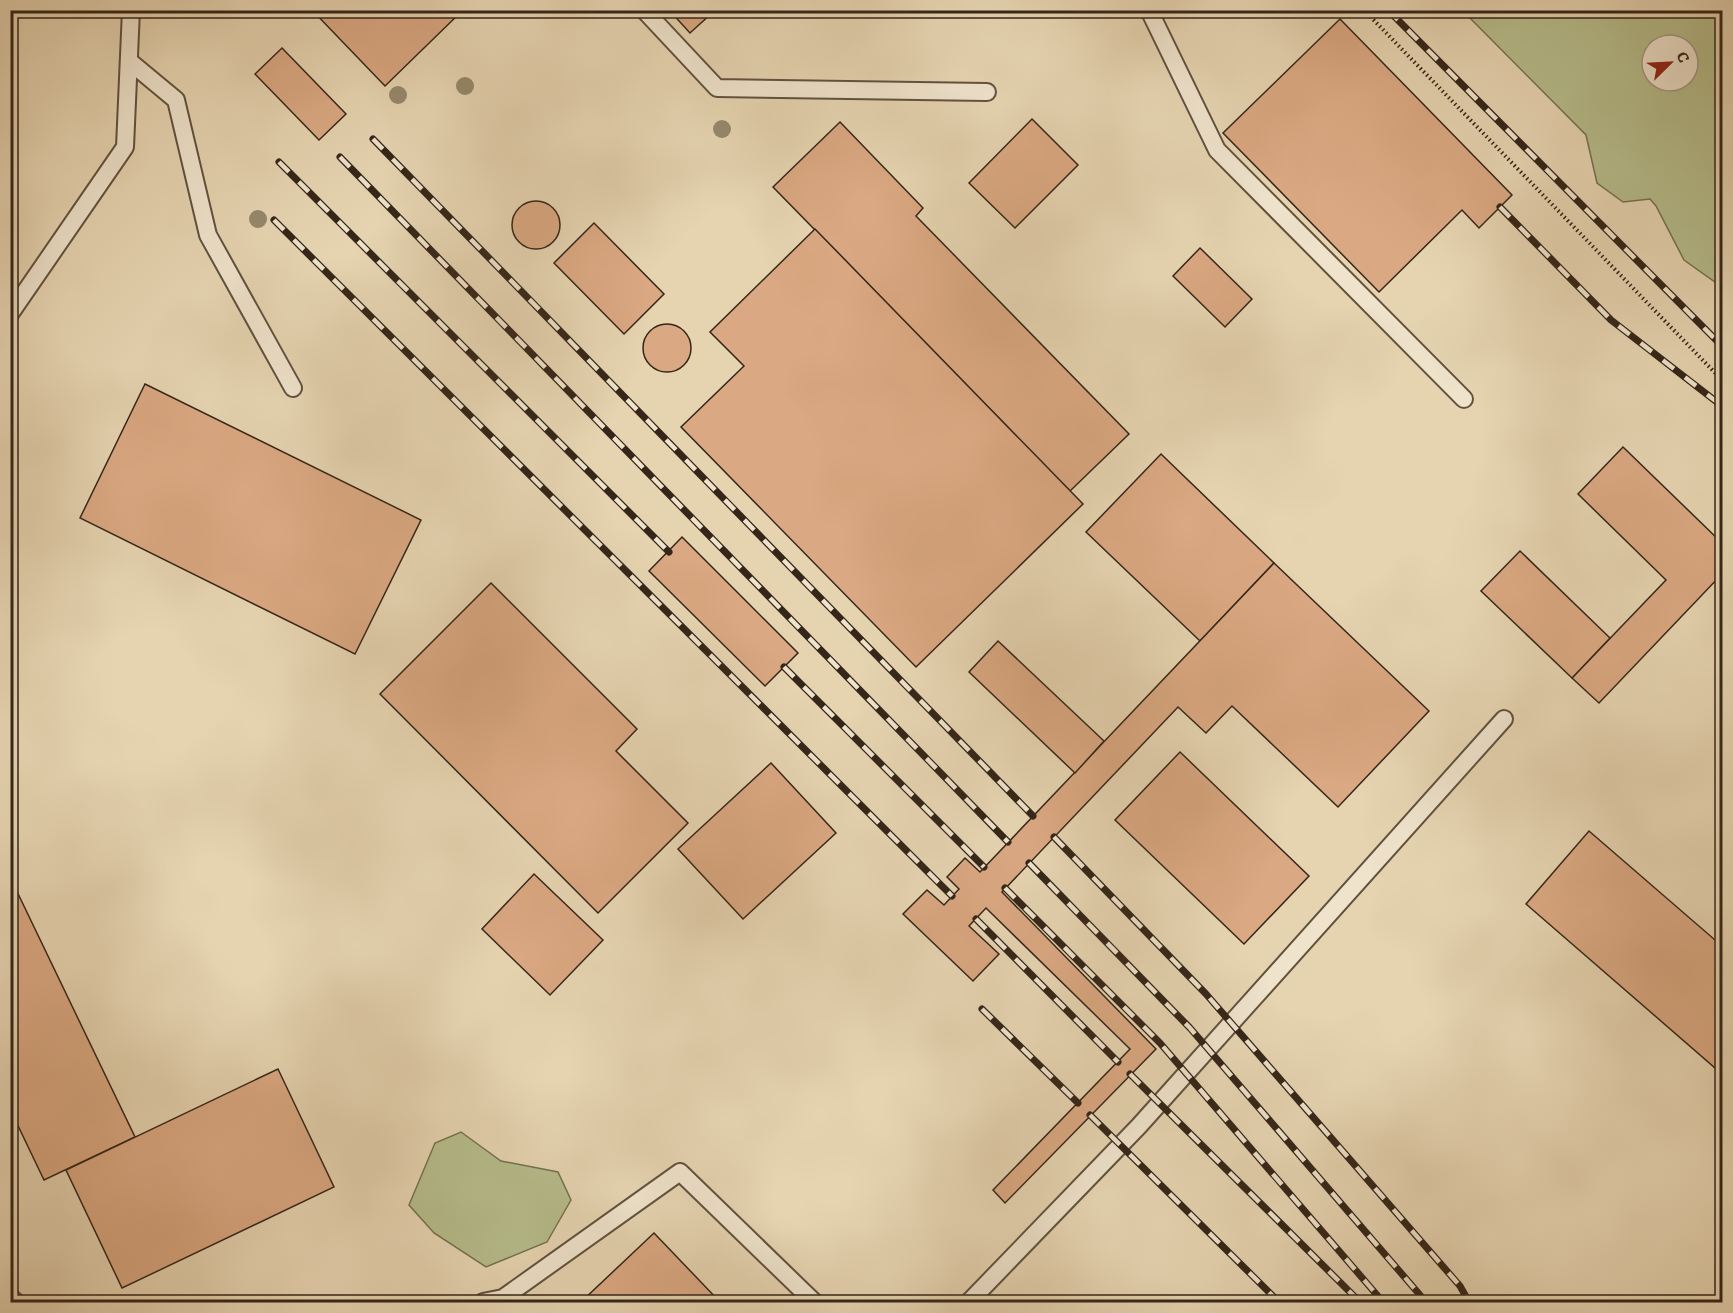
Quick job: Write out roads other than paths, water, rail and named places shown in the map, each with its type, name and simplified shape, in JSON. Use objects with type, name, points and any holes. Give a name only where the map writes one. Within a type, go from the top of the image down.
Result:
[{"type":"lane","points":[[10,314],[125,147],[131,10]]},
{"type":"lane","points":[[644,10],[717,88],[987,92]]},
{"type":"lane","points":[[1149,10],[1216,150],[1464,399]]},
{"type":"lane","points":[[129,61],[176,100],[208,235],[293,388]]},
{"type":"lane","points":[[969,1302],[1139,1126],[1504,719]]},
{"type":"lane","points":[[483,1302],[503,1299],[680,1172],[814,1302]]},
{"type":"lane","points":[[10,1298],[16,1302]]},
{"type":"railway","points":[[1388,10],[1722,346]]},
{"type":"railway","points":[[373,139],[1033,816]]},
{"type":"railway","points":[[340,157],[1008,842]]},
{"type":"railway","points":[[279,162],[669,552]]},
{"type":"railway","points":[[1500,207],[1611,320],[1722,406]]},
{"type":"railway","points":[[274,220],[952,896]]},
{"type":"railway","points":[[784,667],[984,867]]},
{"type":"railway","points":[[1054,837],[1206,994],[1460,1286],[1469,1302]]},
{"type":"railway","points":[[1029,863],[1190,1028],[1426,1302]]},
{"type":"railway","points":[[1005,888],[1160,1043],[1383,1302]]},
{"type":"railway","points":[[976,919],[1118,1062]]},
{"type":"railway","points":[[982,1009],[1078,1103]]},
{"type":"railway","points":[[1130,1074],[1360,1302]]},
{"type":"railway","points":[[1090,1115],[1279,1302]]}]
